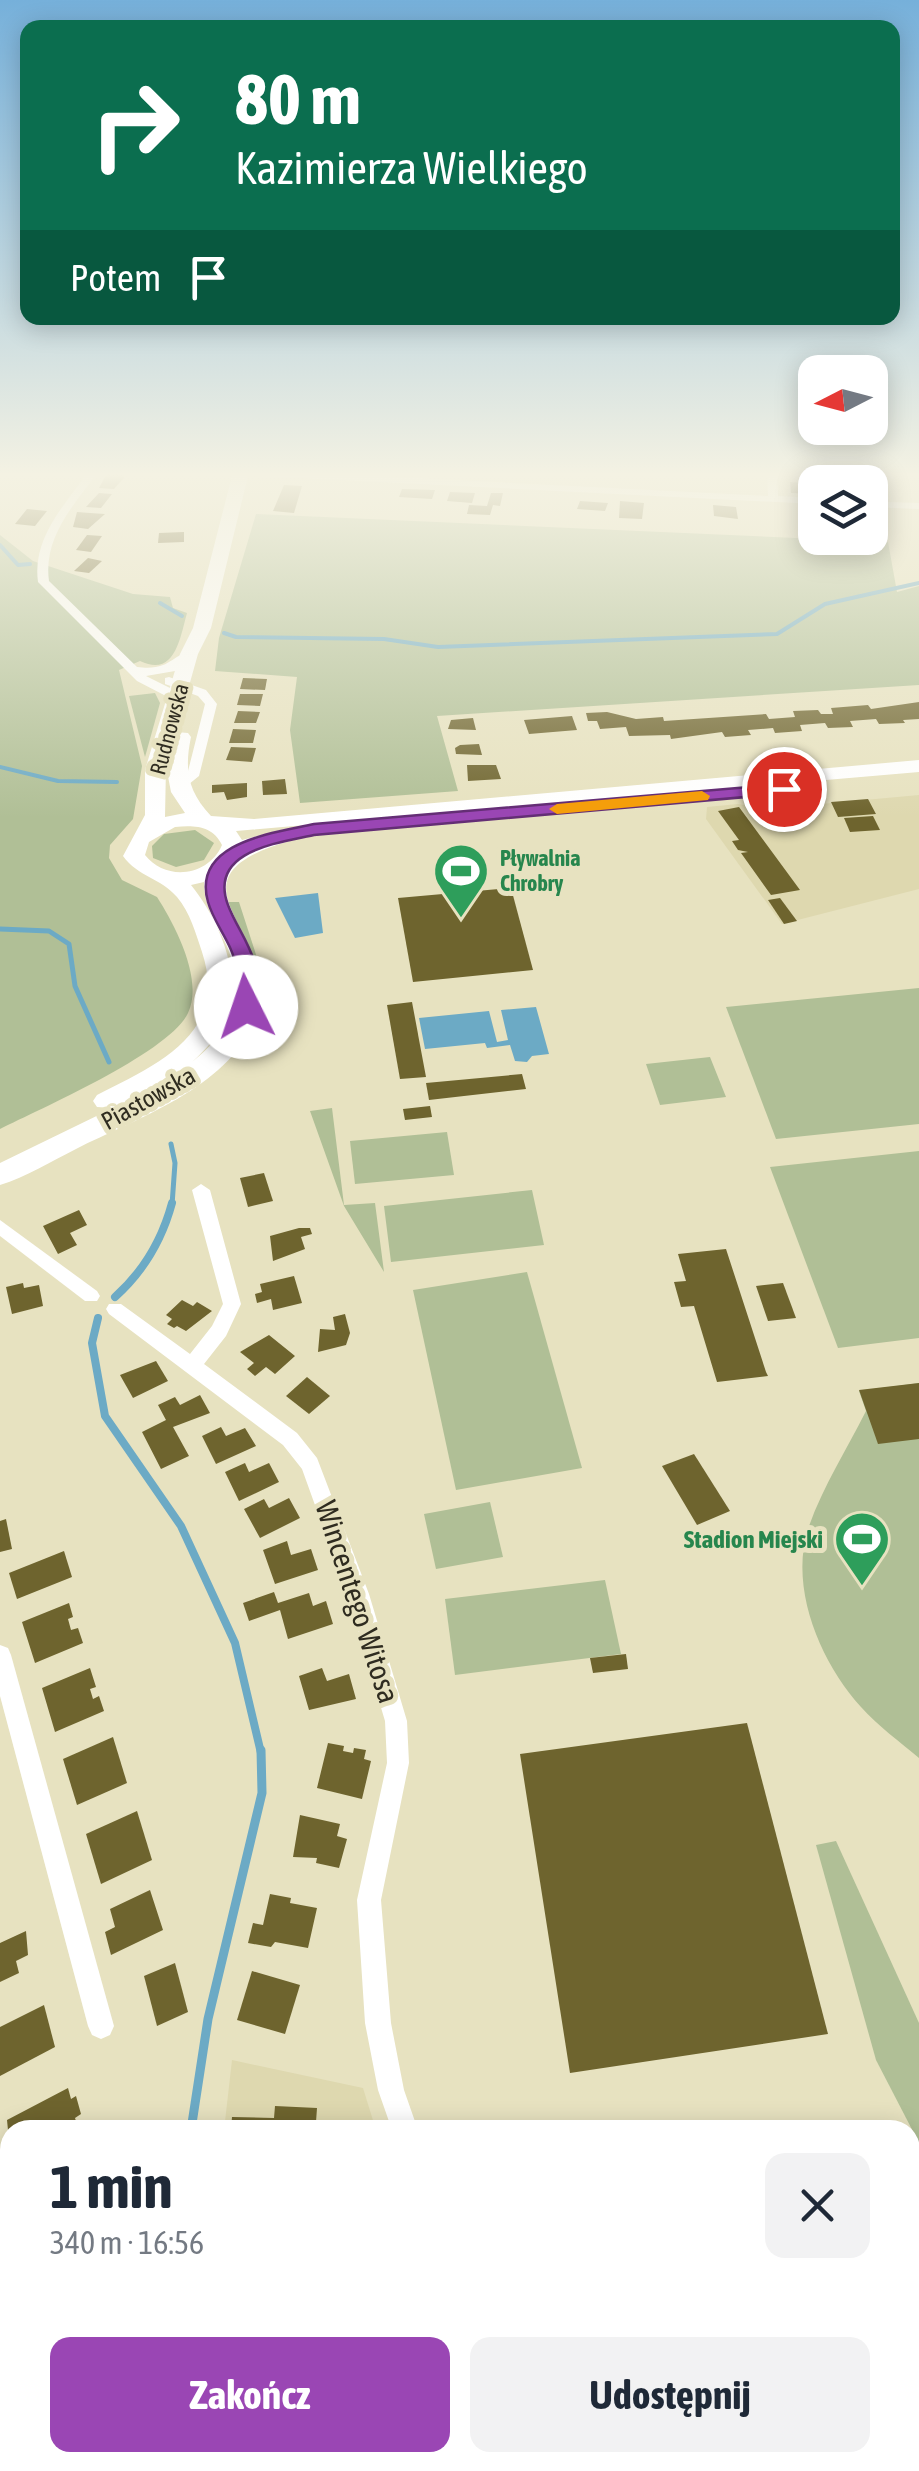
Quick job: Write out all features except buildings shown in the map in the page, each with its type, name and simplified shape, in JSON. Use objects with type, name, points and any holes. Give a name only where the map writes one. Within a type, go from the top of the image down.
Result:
[{"type":"main road","name":"Rudnowska","points":[[211,823],[178,788],[175,771],[189,654],[202,628],[212,587]]},
{"type":"main road","name":"Rudnowska","points":[[148,831],[155,814],[155,770],[184,692],[202,658],[202,628]]},
{"type":"main road","points":[[919,766],[254,825],[179,820],[148,831],[135,846],[136,861],[144,870],[166,878],[195,877],[258,841],[314,830],[919,778]]},
{"type":"main road","points":[[211,823],[232,840],[223,863]]},
{"type":"main road","name":"Piastowska","points":[[0,1175],[176,1086],[204,1066],[238,1028],[246,1007],[248,979],[215,895],[223,863]]},
{"type":"main road","name":"Piastowska","points":[[0,1154],[166,1068],[198,1044],[209,1029],[222,997],[221,968],[187,894],[166,878]]},
{"type":"street","points":[[49,587],[133,670],[184,692]]},
{"type":"street","points":[[133,670],[161,672],[176,667],[189,654]]},
{"type":"street","points":[[192,1365],[219,1331],[232,1304],[201,1190]]},
{"type":"street","points":[[0,1227],[91,1296]]},
{"type":"street","name":"Wincentego Witosa","points":[[115,1310],[290,1440],[310,1464],[380,1662],[396,1721],[398,1763],[369,1900],[378,2022],[391,2090],[402,2120]]},
{"type":"street","points":[[0,1656],[101,2026]]},
{"type":"shaded area","points":[[919,795],[919,889],[782,924],[706,819],[707,807],[738,804],[766,809]]},
{"type":"shaded area","points":[[232,2060],[363,2088],[373,2120],[225,2120]]},
{"type":"green space","points":[[0,587],[113,587],[133,594],[170,597],[173,608],[187,613],[174,653],[161,664],[140,661],[119,670],[142,766],[133,819],[110,845],[109,858],[122,880],[157,897],[172,922],[190,969],[192,1000],[188,1013],[157,1045],[132,1061],[0,1129]]},
{"type":"green space","points":[[234,587],[896,587],[897,592],[919,587],[919,685],[437,716],[458,791],[300,803],[290,730],[297,677],[215,671],[219,638]]},
{"type":"green space","points":[[155,693],[160,703],[145,757],[129,696]]},
{"type":"green space","points":[[195,830],[214,843],[204,860],[176,867],[153,858],[152,846],[164,834]]},
{"type":"green space","points":[[228,902],[239,902],[271,1001],[274,1031],[254,1058],[244,1044],[259,1001],[260,975]]},
{"type":"green space","points":[[919,988],[919,1124],[776,1139],[726,1007]]},
{"type":"green space","points":[[710,1057],[726,1097],[660,1105],[646,1064]]},
{"type":"green space","points":[[332,1108],[344,1205],[375,1203],[384,1272],[344,1206],[310,1111]]},
{"type":"green space","points":[[447,1132],[454,1175],[355,1184],[350,1141]]},
{"type":"green space","points":[[919,1151],[919,1338],[838,1348],[770,1167]]},
{"type":"green space","points":[[532,1190],[544,1245],[391,1262],[384,1206]]},
{"type":"green space","points":[[527,1272],[582,1468],[456,1490],[413,1290]]},
{"type":"green space","name":"Stadion Miejski","points":[[919,1383],[919,1758],[868,1714],[833,1669],[812,1624],[803,1552],[827,1484],[866,1411],[859,1391]]},
{"type":"green space","points":[[490,1502],[503,1557],[436,1569],[424,1514]]},
{"type":"green space","points":[[605,1580],[621,1654],[455,1675],[445,1599]]},
{"type":"green space","points":[[836,1841],[919,2023],[919,2120],[907,2120],[876,2060],[816,1845]]},
{"type":"water","points":[[318,893],[323,933],[295,938],[275,898]]},
{"type":"water","points":[[536,1007],[549,1054],[532,1056],[527,1062],[515,1061],[510,1045],[487,1048],[485,1043],[425,1049],[419,1018],[489,1011],[497,1042],[508,1040],[501,1010]]},
{"type":"waterway","points":[[224,633],[236,637],[384,639],[438,647],[777,634],[825,604],[900,587]]},
{"type":"waterway","points":[[160,603],[182,616]]},
{"type":"waterway","points":[[0,767],[58,781],[117,782]]},
{"type":"waterway","points":[[0,929],[49,931],[69,944],[75,986],[109,1062]]},
{"type":"waterway","points":[[171,1144],[175,1163],[172,1205]]},
{"type":"waterway","points":[[115,1297],[151,1254],[172,1203]]},
{"type":"waterway","points":[[98,1318],[92,1343],[105,1416],[181,1526],[235,1643],[261,1753]]},
{"type":"waterway","points":[[193,2120],[208,2019],[262,1793],[261,1750]]},
{"type":"slow traffic","points":[[557,809],[702,796]]},
{"type":"place","name":"Pływalnia Chrobry","points":[[461,920]]},
{"type":"place","name":"Stadion Miejski","points":[[862,1588]]},
{"type":"route","points":[[246,1007],[246,964],[217,902],[214,882],[219,867],[228,858],[258,841],[314,830],[784,789]]}]
